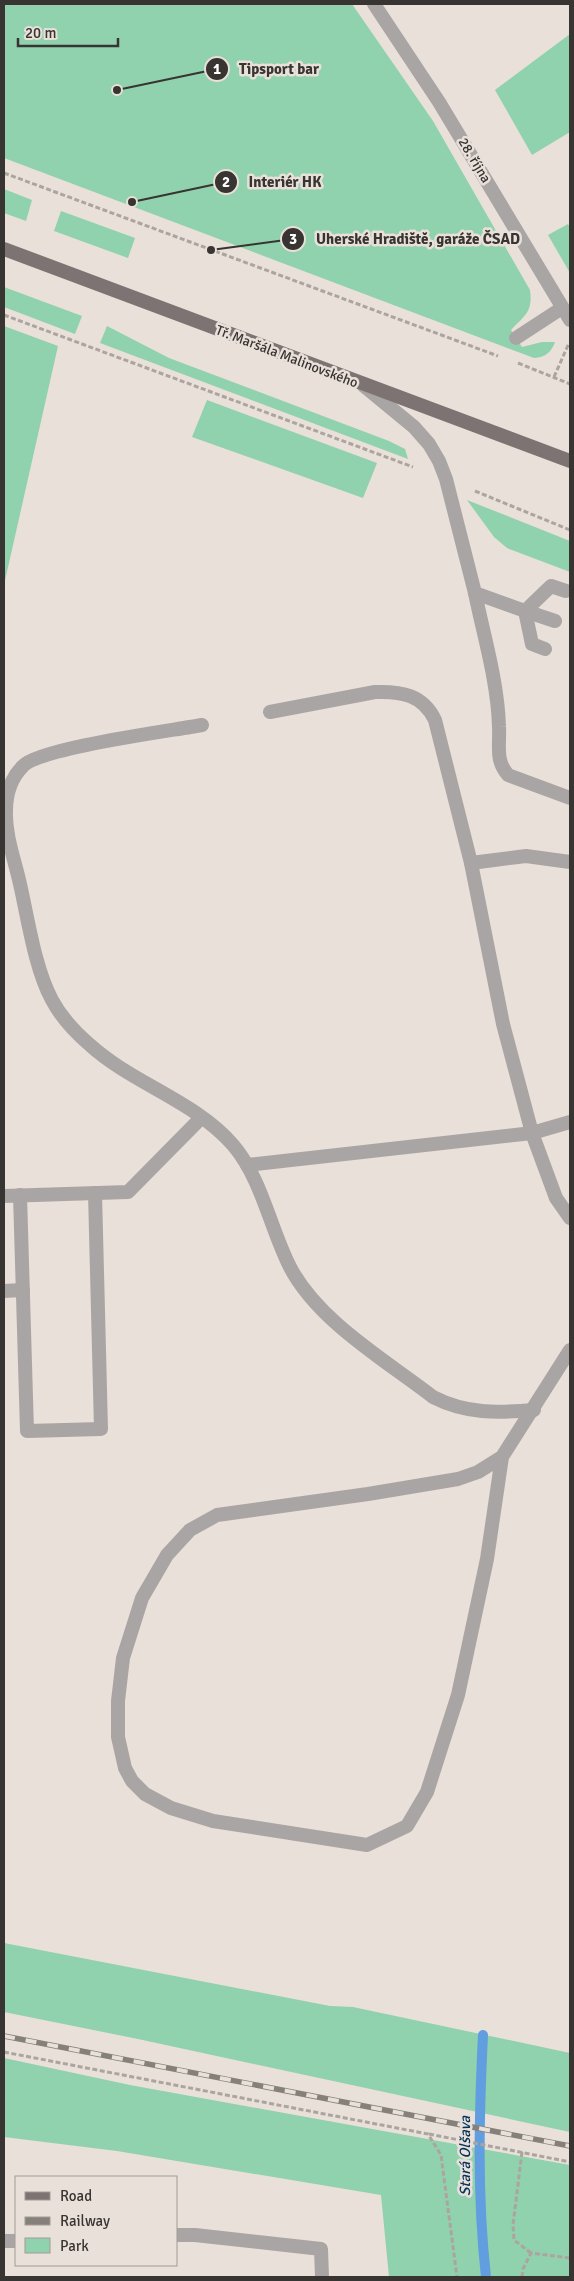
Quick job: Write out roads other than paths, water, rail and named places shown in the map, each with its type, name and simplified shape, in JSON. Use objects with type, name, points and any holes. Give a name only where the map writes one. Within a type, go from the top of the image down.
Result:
[{"type":"main road","name":"Tř. Maršála Malinovského","points":[[4,249],[570,461]]},
{"type":"street","name":"28. října","points":[[374,4],[440,102],[570,320]]},
{"type":"street","points":[[516,338],[562,308]]},
{"type":"street","points":[[362,384],[414,427],[429,444],[446,479],[475,593],[498,711],[498,759],[502,767],[508,775],[570,798]]},
{"type":"street","points":[[525,611],[551,586],[566,591]]},
{"type":"street","points":[[475,593],[555,621]]},
{"type":"street","points":[[525,611],[532,644],[545,649]]},
{"type":"street","points":[[270,712],[375,692],[392,692],[417,698],[431,711],[435,720],[470,862],[503,1024],[532,1132],[556,1198],[570,1218]]},
{"type":"street","points":[[202,725],[50,753],[33,759],[24,765],[10,784],[6,814],[31,930],[42,974],[52,1000],[79,1034],[114,1065],[201,1118],[231,1144],[247,1165],[290,1268],[312,1298],[338,1324],[433,1397],[446,1404],[477,1412],[494,1413],[534,1410]]},
{"type":"street","points":[[470,862],[538,856],[570,862]]},
{"type":"street","points":[[4,1196],[128,1192],[201,1118]]},
{"type":"street","points":[[247,1165],[532,1132],[570,1122]]},
{"type":"street","points":[[20,1195],[27,1431],[102,1429],[95,1193]]},
{"type":"street","points":[[4,1291],[23,1290]]},
{"type":"street","points":[[502,1457],[487,1559],[458,1695],[427,1792],[407,1826],[367,1845],[213,1821],[171,1808],[145,1794],[132,1782],[125,1768],[118,1737],[118,1701],[123,1658],[142,1598],[167,1555],[190,1530],[217,1515],[368,1494],[458,1479],[478,1472],[502,1457],[534,1410],[570,1350]]},
{"type":"street","points":[[178,2235],[195,2235],[321,2248],[322,2277]]},
{"type":"waterway","name":"Stará Olšava","points":[[483,2035],[480,2156],[481,2216],[486,2277]]},
{"type":"railway","points":[[4,2036],[570,2146]]},
{"type":"place","name":"Tipsport bar","points":[[117,90]]},
{"type":"place","name":"Interiér HK","points":[[132,202]]},
{"type":"place","name":"Uherské Hradiště, garáže ČSAD","points":[[211,250]]}]
